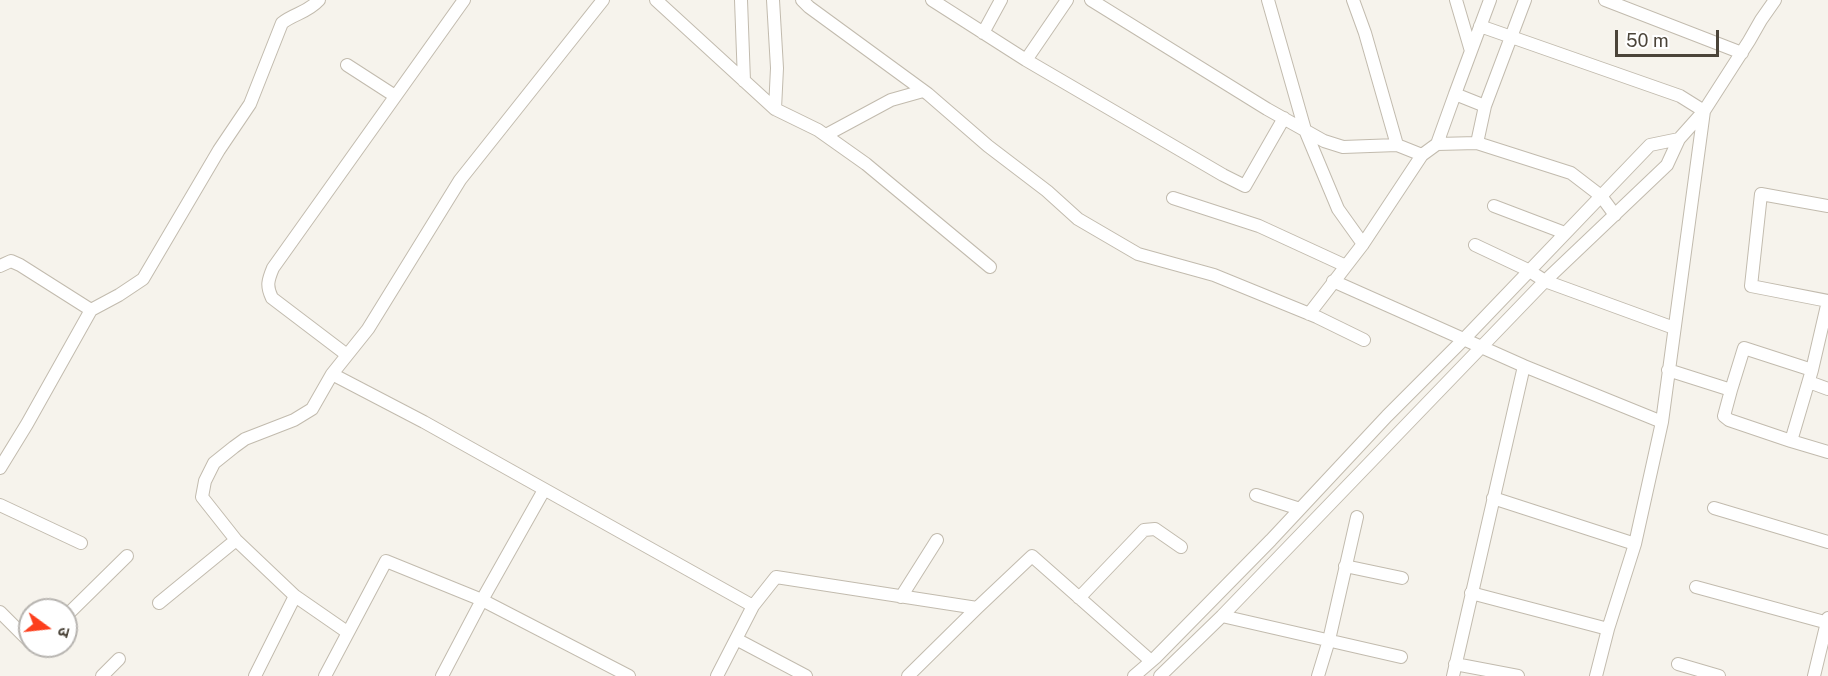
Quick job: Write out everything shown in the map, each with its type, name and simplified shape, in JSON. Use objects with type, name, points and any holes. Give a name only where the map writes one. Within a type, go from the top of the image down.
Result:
[{"type":"street","points":[[0,468],[91,310],[143,279],[219,150],[250,104],[282,23],[291,16],[308,10],[319,0]]},
{"type":"street","points":[[347,355],[272,298],[267,289],[268,280],[273,268],[464,0]]},
{"type":"street","points":[[347,632],[295,596],[236,540],[202,497],[205,481],[214,463],[234,447],[245,440],[294,420],[312,409],[332,374],[368,329],[460,180],[603,0]]},
{"type":"street","points":[[656,0],[775,110],[826,135],[866,164],[990,267]]},
{"type":"street","points":[[741,0],[744,81]]},
{"type":"street","points":[[774,0],[777,68],[775,110]]},
{"type":"street","points":[[802,0],[923,91],[988,146],[1047,191],[1078,219],[1138,254],[1214,275],[1309,314],[1364,340]]},
{"type":"street","points":[[932,0],[1026,60],[1245,186],[1284,118]]},
{"type":"street","points":[[983,33],[1001,0]]},
{"type":"street","points":[[1026,60],[1067,0]]},
{"type":"street","points":[[1091,0],[1324,141],[1343,147],[1397,145],[1422,155]]},
{"type":"street","points":[[1268,0],[1305,130],[1338,210],[1363,243]]},
{"type":"street","points":[[1353,0],[1365,33],[1397,145]]},
{"type":"street","points":[[1456,0],[1471,51]]},
{"type":"street","points":[[1309,314],[1363,243],[1422,155],[1437,144],[1490,0]]},
{"type":"street","points":[[1477,143],[1485,106],[1525,0]]},
{"type":"street","points":[[1605,0],[1742,53]]},
{"type":"street","points":[[1160,676],[1222,616],[1545,280],[1667,165],[1678,139],[1704,111],[1775,0]]},
{"type":"street","points":[[1480,26],[1680,96],[1704,111]]},
{"type":"street","points":[[347,65],[394,96]]},
{"type":"street","points":[[826,135],[891,100],[923,91]]},
{"type":"street","points":[[1455,94],[1485,106]]},
{"type":"street","points":[[1596,676],[1608,629],[1635,544],[1662,422],[1704,111]]},
{"type":"street","points":[[1134,676],[1300,509],[1650,145],[1678,139]]},
{"type":"street","points":[[1437,144],[1477,143],[1571,173],[1601,196],[1615,215]]},
{"type":"street","points":[[1791,441],[1828,301],[1751,286],[1761,194],[1828,206]]},
{"type":"street","points":[[1173,198],[1259,226],[1346,266]]},
{"type":"street","points":[[1494,206],[1564,233]]},
{"type":"street","points":[[1475,245],[1545,280],[1674,328]]},
{"type":"street","points":[[0,266],[11,261],[20,265],[91,310]]},
{"type":"street","points":[[1333,282],[1524,366],[1662,422]]},
{"type":"street","points":[[1828,389],[1810,376],[1744,348],[1724,416],[1729,420],[1828,452]]},
{"type":"street","points":[[1518,676],[1454,670],[1524,366]]},
{"type":"street","points":[[1668,370],[1731,390]]},
{"type":"street","points":[[332,374],[424,422],[753,606]]},
{"type":"street","points":[[448,674],[482,600],[544,490]]},
{"type":"street","points":[[1256,495],[1300,509]]},
{"type":"street","points":[[1493,498],[1635,544]]},
{"type":"street","points":[[0,505],[81,543]]},
{"type":"street","points":[[1714,507],[1828,542]]},
{"type":"street","points":[[1318,676],[1329,640],[1356,517]]},
{"type":"street","points":[[1079,598],[1144,530],[1155,529],[1181,547]]},
{"type":"street","points":[[159,603],[236,540]]},
{"type":"street","points":[[901,597],[937,540]]},
{"type":"street","points":[[78,604],[128,556]]},
{"type":"street","points":[[909,676],[1032,556],[1151,661]]},
{"type":"street","points":[[325,676],[386,561],[482,600],[629,676]]},
{"type":"street","points":[[1345,566],[1402,578]]},
{"type":"street","points":[[717,676],[753,606],[776,577],[977,608]]},
{"type":"street","points":[[1696,587],[1828,621],[1814,676]]},
{"type":"street","points":[[1471,593],[1608,629]]},
{"type":"street","points":[[255,676],[295,596]]},
{"type":"street","points":[[0,612],[18,630]]},
{"type":"street","points":[[1222,616],[1401,657]]},
{"type":"street","points":[[736,639],[806,676]]},
{"type":"street","points":[[102,676],[119,659]]},
{"type":"street","points":[[1678,664],[1719,676]]}]
